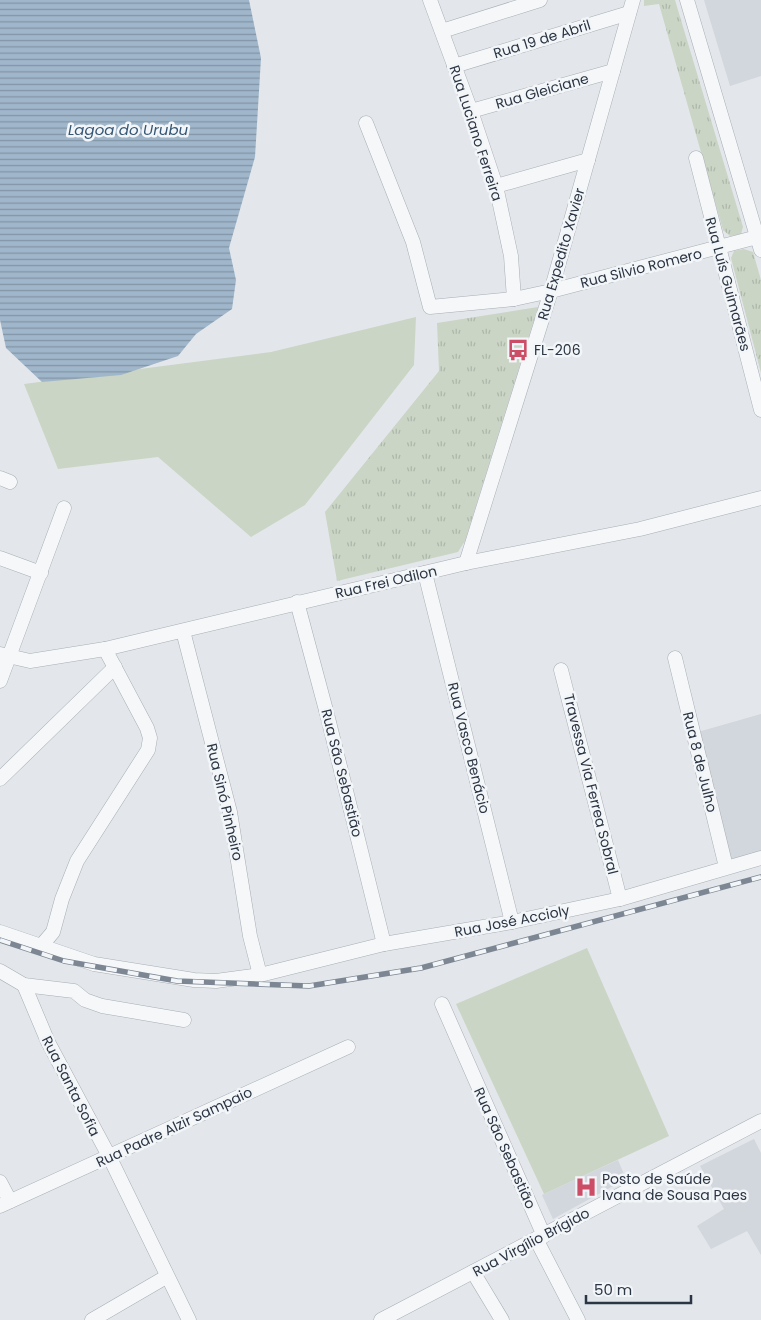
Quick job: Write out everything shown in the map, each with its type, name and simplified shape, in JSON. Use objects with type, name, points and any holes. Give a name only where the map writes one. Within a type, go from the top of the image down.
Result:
[{"type":"street","name":"Rua Luciano Ferreira","points":[[430,0],[471,110],[496,186],[511,256],[514,299]]},
{"type":"street","points":[[442,31],[540,0]]},
{"type":"street","points":[[687,0],[760,241]]},
{"type":"street","name":"Rua 19 de Abril","points":[[454,66],[631,6]]},
{"type":"street","name":"Rua Expedito Xavier","points":[[466,563],[550,291],[631,6]]},
{"type":"street","name":"Rua Gleiciane","points":[[471,110],[613,71]]},
{"type":"street","name":"Rua Silvio Romero","points":[[366,123],[413,242],[430,307],[514,299],[719,248],[760,241]]},
{"type":"street","name":"Rua Luís Guimarães","points":[[696,158],[761,410]]},
{"type":"street","points":[[496,186],[588,160]]},
{"type":"street","name":"Rua Frei Odilon","points":[[5,655],[30,661],[105,648],[466,563],[640,529],[761,498]]},
{"type":"street","points":[[0,681],[5,655],[41,573],[64,508]]},
{"type":"street","points":[[0,558],[41,573]]},
{"type":"street","name":"Rua Vasco Benácio","points":[[425,573],[512,922]]},
{"type":"street","name":"Rua São Sebastião","points":[[297,602],[384,944]]},
{"type":"street","name":"Rua Sinó Pinheiro","points":[[183,631],[230,812],[250,936],[260,974]]},
{"type":"street","points":[[50,948],[62,899],[78,861],[148,750],[150,738],[147,728],[105,648]]},
{"type":"street","name":"Rua 8 de Julho","points":[[674,658],[726,866]]},
{"type":"street","points":[[0,778],[115,667]]},
{"type":"street","name":"Travessa Via Ferrea Sobral","points":[[561,670],[620,899]]},
{"type":"street","name":"Rua José Accioly","points":[[0,932],[94,964],[194,980],[216,981],[260,974],[384,944],[512,922],[620,899],[726,866],[761,858]]},
{"type":"street","points":[[0,971],[24,985],[74,991],[84,1000],[102,1006],[184,1020]]},
{"type":"street","name":"Rua Santa Sofia","points":[[24,985],[48,1042],[109,1156],[166,1277],[189,1320]]},
{"type":"street","name":"Rua São Sebastião","points":[[442,1004],[540,1238],[578,1320]]},
{"type":"street","name":"Rua Padre Alzir Sampaio","points":[[5,1204],[348,1047]]},
{"type":"street","name":"Rua Virgílio Brígido","points":[[381,1320],[761,1121]]},
{"type":"street","points":[[0,1182],[5,1204]]},
{"type":"street","points":[[473,1272],[502,1320]]},
{"type":"street","points":[[92,1320],[166,1277]]},
{"type":"shaded area","points":[[704,0],[761,0],[761,76],[730,86]]},
{"type":"shaded area","points":[[761,714],[761,851],[734,859],[726,856],[698,732]]},
{"type":"shaded area","points":[[754,1139],[761,1153],[761,1255],[747,1231],[711,1249],[697,1226],[724,1209],[700,1166]]},
{"type":"shaded area","name":"Posto de Saúde Ivana de Sousa Paes","points":[[618,1160],[626,1179],[553,1219],[542,1195]]},
{"type":"green space","points":[[644,0],[675,0],[743,227],[741,234],[730,236],[723,230],[659,4],[644,6]]},
{"type":"green space","points":[[744,249],[753,252],[761,280],[761,373],[731,258],[734,251]]},
{"type":"green space","points":[[538,307],[465,541],[458,552],[337,581],[325,512],[439,371],[437,323]]},
{"type":"green space","points":[[416,317],[414,365],[305,505],[251,537],[158,457],[58,469],[24,384],[271,352]]},
{"type":"green space","points":[[587,948],[669,1136],[544,1194],[456,1004]]},
{"type":"water","name":"Lagoa do Urubu","points":[[0,0],[249,0],[261,58],[255,157],[229,248],[236,280],[232,309],[196,334],[178,356],[121,375],[42,382],[6,348],[0,320]]},
{"type":"railway","points":[[0,940],[64,961],[177,981],[309,986],[421,968],[761,877]]},
{"type":"place","name":"FL-206","points":[[518,350]]},
{"type":"place","name":"Posto de Saúde Ivana de Sousa Paes","points":[[586,1187]]}]
